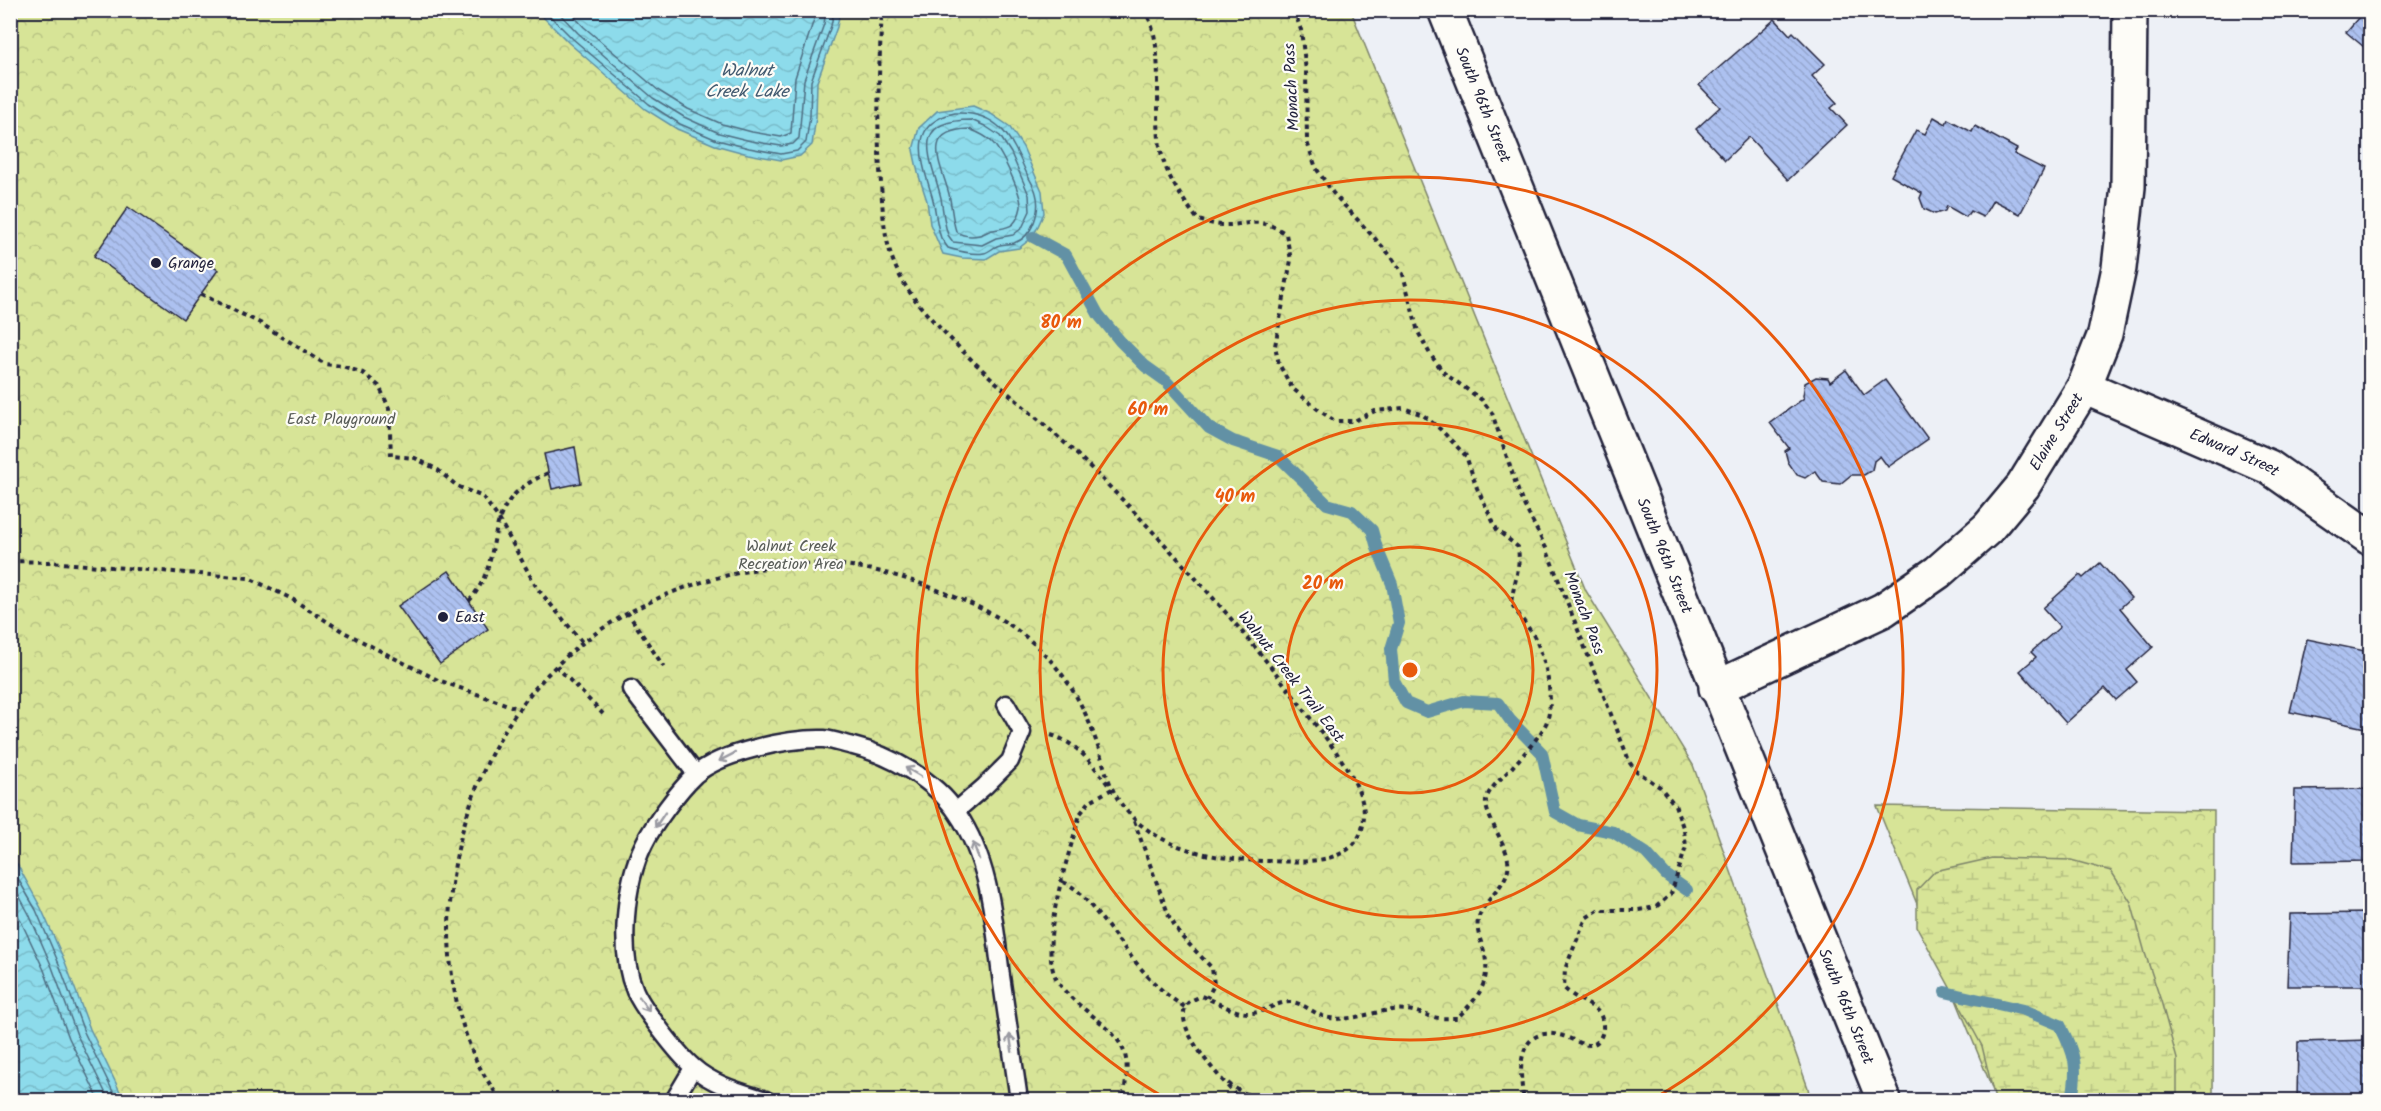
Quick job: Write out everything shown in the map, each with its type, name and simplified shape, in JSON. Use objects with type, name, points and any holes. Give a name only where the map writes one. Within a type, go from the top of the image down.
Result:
[{"type":"street","name":"South 96th Street","points":[[1445,10],[1884,1101]]},
{"type":"street","name":"Elaine Street","points":[[1716,688],[1883,610],[1938,572],[1988,528],[2023,486],[2084,387],[2105,334],[2119,268],[2128,187],[2130,10]]},
{"type":"street","name":"Edward Street","points":[[2084,387],[2269,467],[2370,538]]},
{"type":"lane","points":[[631,689],[696,774]]},
{"type":"lane","points":[[956,811],[1010,761],[1022,732],[1006,704]]},
{"type":"lane","points":[[765,1101],[721,1085],[693,1068],[669,1040],[635,991],[626,949],[627,895],[644,844],[673,801],[696,774],[733,753],[768,745],[824,739],[872,751],[919,774],[956,811],[972,840],[989,886],[1019,1101]]},
{"type":"lane","points":[[674,1101],[693,1068]]},
{"type":"path","name":"Walnut Creek Trail East","points":[[500,1101],[476,1059],[456,1002],[448,936],[452,876],[466,815],[490,757],[519,709],[556,666],[582,642],[627,612],[680,588],[736,573],[778,566],[819,563],[855,566],[913,580],[972,604],[1008,624],[1052,662],[1076,692],[1094,732],[1112,789],[1140,826],[1166,841],[1208,856],[1298,862],[1328,859],[1348,851],[1359,836],[1364,816],[1360,796],[1332,746],[1284,682],[1182,562],[1088,465],[968,357],[913,300],[896,270],[886,245],[883,227],[877,139],[882,10]]},
{"type":"path","points":[[1143,10],[1153,26],[1156,46],[1160,147],[1174,185],[1198,220],[1224,225],[1247,221],[1266,224],[1286,234],[1291,261],[1275,346],[1279,364],[1292,388],[1335,421],[1354,421],[1375,411],[1403,408],[1423,415],[1466,456],[1477,488],[1497,530],[1518,547],[1520,564],[1511,603],[1533,635],[1548,678],[1550,704],[1546,723],[1518,760],[1488,793],[1485,804],[1509,861],[1504,880],[1483,908],[1478,921],[1479,936],[1487,966],[1485,982],[1477,999],[1457,1018],[1437,1018],[1407,1010],[1390,1010],[1351,1018],[1329,1018],[1302,1004],[1290,1002],[1279,1003],[1249,1014],[1238,1012],[1201,996],[1188,1003],[1184,1012],[1187,1033],[1240,1101]]},
{"type":"path","name":"Monach Pass","points":[[1294,10],[1301,30],[1306,71],[1307,142],[1316,168],[1333,193],[1391,256],[1403,274],[1418,332],[1443,373],[1482,400],[1492,413],[1521,500],[1546,548],[1630,763],[1635,770],[1660,787],[1675,805],[1684,830],[1686,847],[1671,894],[1656,907],[1638,910],[1598,910],[1586,918],[1565,969],[1564,988],[1572,997],[1590,1005],[1600,1014],[1604,1027],[1601,1037],[1596,1043],[1587,1045],[1562,1036],[1546,1034],[1533,1037],[1525,1047],[1520,1071],[1524,1101]]},
{"type":"path","points":[[201,294],[260,324],[325,364],[342,366],[363,373],[379,387],[388,408],[391,456],[415,458],[427,463],[457,486],[483,497],[499,519],[537,588],[582,642]]},
{"type":"path","points":[[469,602],[478,591],[486,573],[499,519],[505,504],[517,490],[548,473]]},
{"type":"path","points":[[10,561],[50,562],[249,578],[292,599],[342,631],[438,680],[519,709]]},
{"type":"path","points":[[627,612],[664,667]]},
{"type":"path","points":[[556,666],[603,714]]},
{"type":"path","points":[[1022,732],[1044,732],[1062,738],[1081,752],[1112,789],[1090,801],[1080,814],[1051,936],[1055,975],[1068,994],[1118,1040],[1126,1058],[1123,1101]]},
{"type":"path","points":[[1132,818],[1169,916],[1180,936],[1212,968],[1214,985],[1207,998]]},
{"type":"path","points":[[1062,882],[1078,890],[1144,971],[1167,994],[1187,1008]]},
{"type":"path","points":[[1222,1078],[1248,1096],[1261,1098],[1286,1096],[1310,1101]]},
{"type":"green space","name":"Walnut Creek Recreation Area","points":[[10,11],[1351,11],[1586,591],[1693,765],[1808,1088],[1810,1100],[11,1100]]},
{"type":"green space","points":[[1877,806],[2214,811],[2213,1100],[1997,1100]]},
{"type":"green space","points":[[1992,858],[2071,860],[2111,871],[2131,902],[2161,1001],[2177,1059],[2177,1100],[1995,1100],[1982,1046],[1917,927],[1917,890],[1935,871]]},
{"type":"water","name":"Walnut Creek Lake","points":[[533,11],[840,11],[837,27],[817,82],[812,145],[800,156],[781,160],[715,145],[677,129],[645,109],[569,43],[543,17]]},
{"type":"water","points":[[973,106],[1009,126],[1023,147],[1042,191],[1044,213],[1033,237],[1019,248],[999,251],[986,259],[943,254],[930,224],[927,201],[913,150],[919,128],[937,111]]},
{"type":"water","points":[[11,857],[41,908],[65,962],[90,1029],[124,1100],[11,1100]]},
{"type":"building","points":[[2365,10],[2370,10],[2370,52],[2346,32]]},
{"type":"building","points":[[1775,19],[1790,35],[1793,32],[1825,64],[1812,76],[1837,103],[1831,108],[1847,125],[1788,180],[1749,137],[1725,160],[1696,129],[1720,107],[1699,85]]},
{"type":"building","points":[[1934,117],[1946,124],[1948,119],[1972,132],[1975,126],[2017,149],[2014,154],[2044,169],[2020,214],[1993,200],[1983,217],[1970,211],[1966,217],[1947,206],[1945,211],[1935,214],[1924,209],[1920,198],[1922,193],[1891,176],[1916,130],[1925,134]]},
{"type":"building","name":"Grange","points":[[128,207],[218,270],[183,319],[94,256]]},
{"type":"building","points":[[1846,370],[1864,395],[1885,380],[1928,439],[1888,467],[1880,456],[1874,461],[1872,470],[1864,475],[1851,475],[1840,484],[1823,482],[1815,471],[1805,478],[1797,475],[1788,462],[1785,451],[1789,448],[1770,423],[1804,398],[1805,383],[1816,377],[1828,378],[1830,382]]},
{"type":"building","points":[[575,447],[581,483],[552,489],[544,454]]},
{"type":"building","points":[[2100,563],[2131,598],[2120,608],[2153,647],[2127,670],[2137,682],[2116,700],[2105,688],[2066,723],[2020,671],[2036,657],[2031,652],[2060,627],[2043,608],[2080,575],[2083,578]]},
{"type":"building","name":"East","points":[[449,571],[488,629],[440,664],[398,606]]},
{"type":"building","points":[[2307,639],[2370,652],[2370,729],[2290,712]]},
{"type":"building","points":[[2370,789],[2370,861],[2293,862],[2295,790]]},
{"type":"building","points":[[2370,913],[2370,986],[2287,986],[2290,914]]},
{"type":"building","points":[[2370,1040],[2370,1100],[2297,1100],[2298,1042]]},
{"type":"waterway","points":[[1033,237],[1066,255],[1098,314],[1120,341],[1145,366],[1166,381],[1209,428],[1233,441],[1278,456],[1327,504],[1352,511],[1372,530],[1392,584],[1399,623],[1391,649],[1394,681],[1406,703],[1427,712],[1464,701],[1498,703],[1510,720],[1542,753],[1555,812],[1578,825],[1613,832],[1646,853],[1666,875],[1687,890]]},
{"type":"waterway","points":[[1945,992],[2024,1010],[2060,1025],[2074,1062],[2075,1079],[2072,1100]]},
{"type":"place","name":"Grange","points":[[156,263]]},
{"type":"place","name":"East","points":[[443,617]]},
{"type":"park label","name":"East Playground","points":[[341,419]]}]
